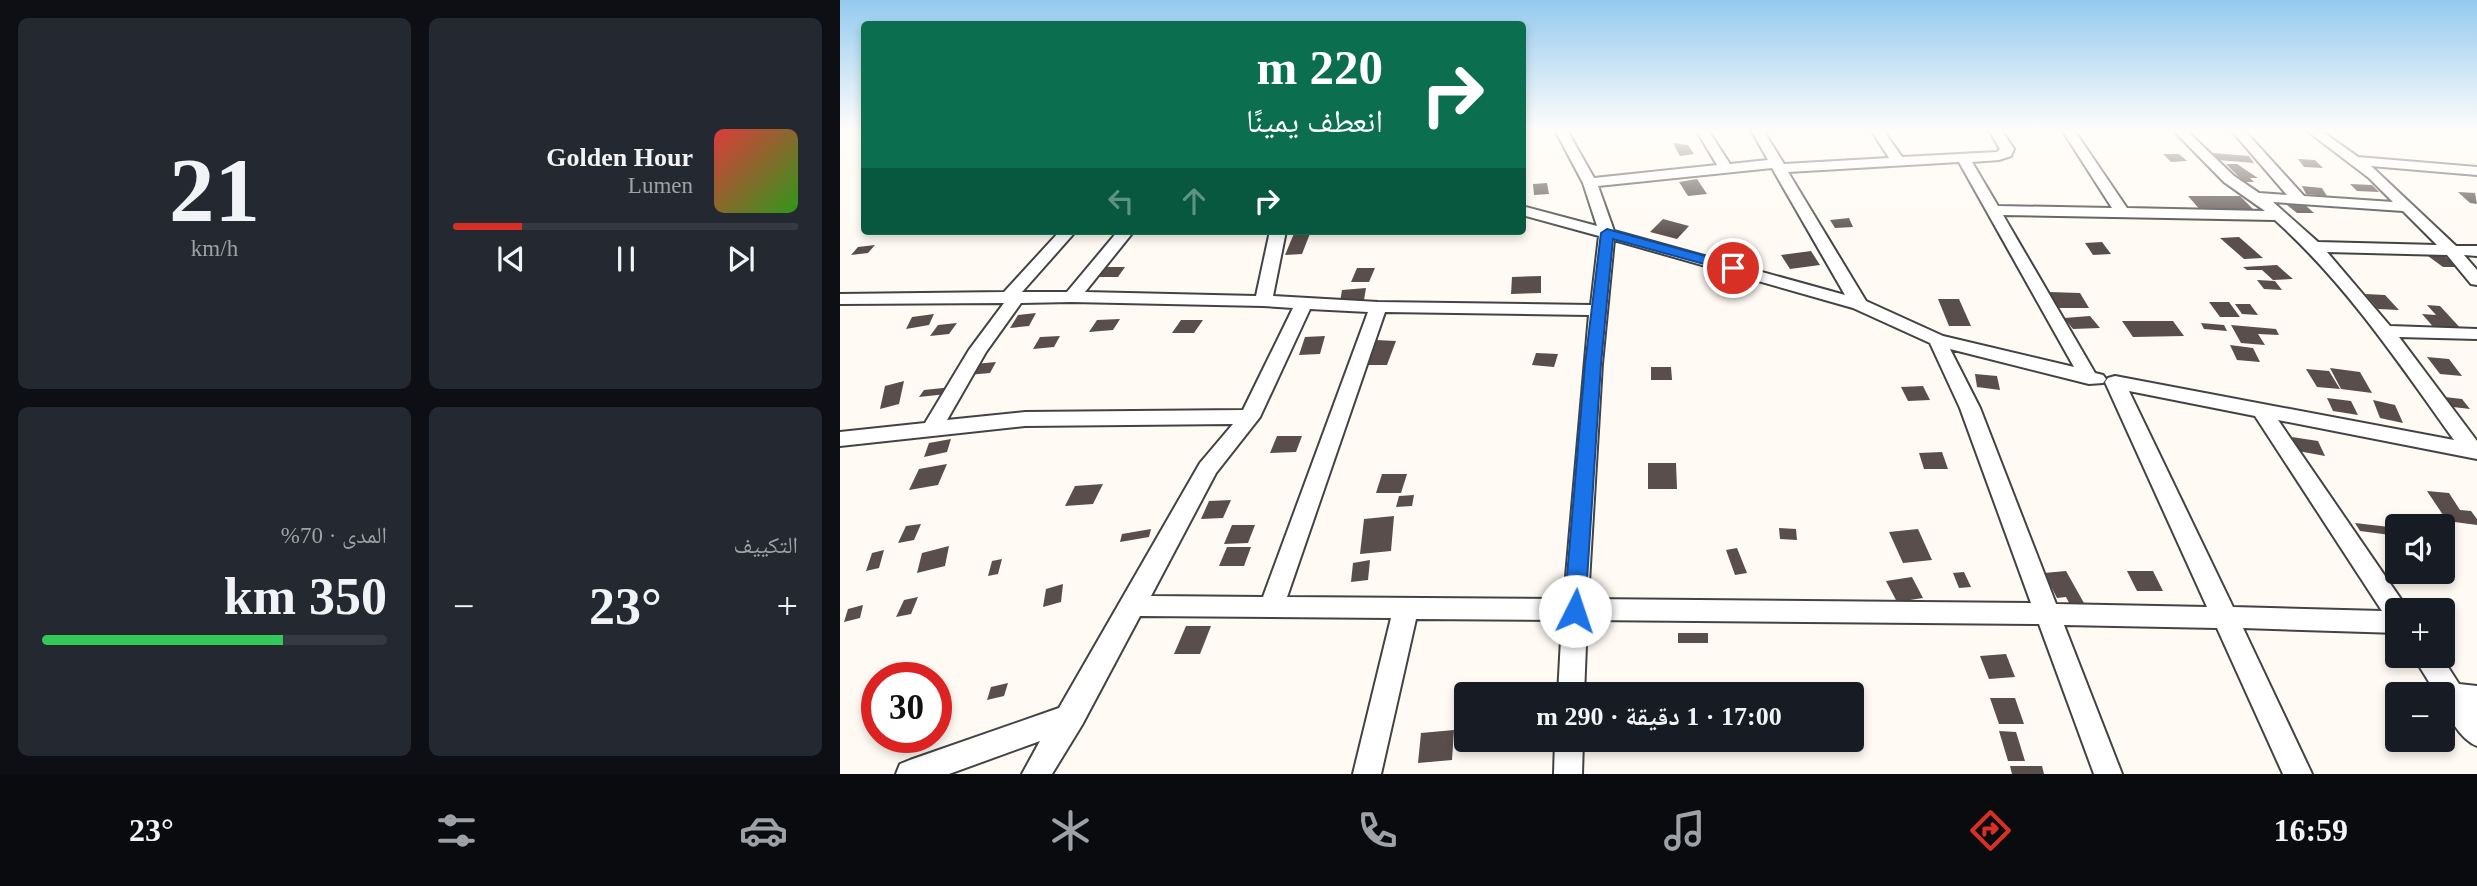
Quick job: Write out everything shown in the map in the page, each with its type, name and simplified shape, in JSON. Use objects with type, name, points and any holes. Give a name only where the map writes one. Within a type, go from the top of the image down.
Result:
[{"type":"street","points":[[1572,682],[1575,611],[1607,233],[1590,183],[1581,166]]},
{"type":"street","points":[[1590,183],[1758,166]]},
{"type":"street","points":[[1778,166],[1858,304]]},
{"type":"street","points":[[1968,166],[2089,378]]},
{"type":"street","points":[[2092,166],[2123,213]]},
{"type":"street","points":[[2217,166],[2280,216],[2314,247],[2385,331],[2475,452]]},
{"type":"street","points":[[2268,166],[2298,200]]},
{"type":"street","points":[[2361,166],[2408,207],[2477,280]]},
{"type":"street","points":[[2422,166],[2477,171]]},
{"type":"street","points":[[2256,197],[2408,207]]},
{"type":"street","points":[[1994,210],[2280,216]]},
{"type":"street","points":[[1526,211],[1858,304],[1937,340],[2089,378],[2475,452]]},
{"type":"street","points":[[932,430],[978,350],[1012,298],[1065,235]]},
{"type":"street","points":[[1072,297],[1123,235]]},
{"type":"street","points":[[1263,301],[1277,235]]},
{"type":"street","points":[[2314,247],[2477,251]]},
{"type":"street","points":[[840,299],[1072,297],[1263,301],[1378,307],[1599,310]]},
{"type":"street","points":[[1037,774],[1133,607],[1208,468],[1250,417],[1304,303]]},
{"type":"street","points":[[1271,608],[1378,307]]},
{"type":"street","points":[[2385,331],[2477,334]]},
{"type":"street","points":[[1937,340],[1970,408],[2108,774]]},
{"type":"street","points":[[2115,382],[2298,774]]},
{"type":"street","points":[[2262,410],[2387,598]]},
{"type":"street","points":[[840,439],[1024,419],[1250,417]]},
{"type":"street","points":[[1133,607],[2225,617],[2385,622]]},
{"type":"street","points":[[1367,774],[1406,609]]},
{"type":"street","points":[[2437,668],[2464,697],[2477,733]]},
{"type":"street","points":[[909,774],[1072,716]]},
{"type":"street","points":[[1568,774],[1569,752]]},
{"type":"building","points":[[2228,166],[2240,166],[2258,178],[2250,178],[2254,182],[2244,182]]},
{"type":"building","points":[[1697,179],[1707,194],[1688,196],[1679,182]]},
{"type":"building","points":[[1547,183],[1549,194],[1534,195],[1533,184]]},
{"type":"building","points":[[2350,184],[2372,185],[2379,192],[2357,191]]},
{"type":"building","points":[[2302,186],[2322,188],[2327,196],[2306,194]]},
{"type":"building","points":[[2458,192],[2475,193],[2477,204],[2470,203]]},
{"type":"building","points":[[2188,196],[2240,196],[2258,214],[2248,214],[2245,210],[2202,212]]},
{"type":"building","points":[[2304,204],[2314,213],[2297,213],[2287,205]]},
{"type":"building","points":[[1849,218],[1853,227],[1835,228],[1830,220]]},
{"type":"building","points":[[1663,219],[1689,226],[1677,239],[1650,232]]},
{"type":"building","points":[[1293,235],[1309,235],[1302,254],[1285,255]]},
{"type":"building","points":[[2239,237],[2263,258],[2244,259],[2220,238]]},
{"type":"building","points":[[2102,242],[2111,254],[2093,255],[2085,243]]},
{"type":"building","points":[[875,245],[868,253],[851,255],[858,247]]},
{"type":"building","points":[[1811,251],[1820,265],[1790,269],[1781,255]]},
{"type":"building","points":[[2443,255],[2459,267],[2443,267],[2428,256]]},
{"type":"building","points":[[2277,265],[2293,279],[2273,280],[2262,270],[2247,270],[2243,267]]},
{"type":"building","points":[[1107,267],[1125,267],[1118,277],[1099,277]]},
{"type":"building","points":[[1357,268],[1375,268],[1369,282],[1351,282]]},
{"type":"building","points":[[1541,276],[1541,293],[1511,294],[1512,277]]},
{"type":"building","points":[[2257,280],[2275,281],[2282,290],[2264,289]]},
{"type":"building","points":[[1366,288],[1364,300],[1340,302],[1342,290]]},
{"type":"building","points":[[2049,292],[2080,293],[2089,308],[2057,308]]},
{"type":"building","points":[[2365,294],[2385,295],[2399,310],[2378,309]]},
{"type":"building","points":[[1938,299],[1959,299],[1971,326],[1949,326]]},
{"type":"building","points":[[2209,302],[2229,302],[2240,317],[2220,317]]},
{"type":"building","points":[[2235,304],[2250,304],[2258,315],[2242,314]]},
{"type":"building","points":[[2427,305],[2440,306],[2464,332],[2436,330],[2422,314],[2436,315]]},
{"type":"building","points":[[1036,313],[1029,326],[1010,328],[1018,315]]},
{"type":"building","points":[[934,314],[929,325],[906,329],[912,317]]},
{"type":"building","points":[[2090,316],[2100,328],[2073,329],[2064,318]]},
{"type":"building","points":[[1120,319],[1113,330],[1089,332],[1097,320]]},
{"type":"building","points":[[1181,320],[1203,320],[1194,333],[1172,333]]},
{"type":"building","points":[[2122,321],[2173,321],[2184,336],[2133,337]]},
{"type":"building","points":[[957,323],[949,334],[930,336],[938,325]]},
{"type":"building","points":[[2201,323],[2224,325],[2227,331],[2204,329]]},
{"type":"building","points":[[2231,325],[2276,329],[2279,335],[2258,334],[2265,345],[2241,343]]},
{"type":"building","points":[[1060,336],[1054,347],[1033,349],[1040,337]]},
{"type":"building","points":[[1325,336],[1320,354],[1299,355],[1305,337]]},
{"type":"building","points":[[1376,340],[1396,341],[1387,365],[1366,365]]},
{"type":"building","points":[[2230,345],[2253,348],[2260,362],[2237,360]]},
{"type":"building","points":[[1536,353],[1558,354],[1554,367],[1532,365]]},
{"type":"building","points":[[2427,357],[2449,359],[2462,376],[2440,374]]},
{"type":"building","points":[[996,362],[990,373],[968,375],[975,364]]},
{"type":"building","points":[[1651,367],[1671,367],[1672,380],[1651,380]]},
{"type":"building","points":[[2330,368],[2360,372],[2372,393],[2341,389]]},
{"type":"building","points":[[2306,369],[2329,371],[2340,389],[2317,387]]},
{"type":"building","points":[[1975,374],[1997,376],[2000,390],[1977,387]]},
{"type":"building","points":[[904,381],[899,404],[880,409],[885,386]]},
{"type":"building","points":[[1923,386],[1930,400],[1908,401],[1901,387]]},
{"type":"building","points":[[952,387],[947,394],[919,397],[924,390]]},
{"type":"building","points":[[2445,397],[2462,399],[2470,409],[2453,407]]},
{"type":"building","points":[[2327,398],[2351,401],[2358,415],[2333,411]]},
{"type":"building","points":[[2373,400],[2395,405],[2403,423],[2380,418]]},
{"type":"building","points":[[1277,436],[1302,436],[1296,452],[1270,453]]},
{"type":"building","points":[[2292,437],[2318,441],[2325,456],[2298,451]]},
{"type":"building","points":[[951,439],[947,452],[924,457],[929,443]]},
{"type":"building","points":[[1942,452],[1948,469],[1924,469],[1919,453]]},
{"type":"building","points":[[1648,463],[1676,463],[1677,489],[1648,489]]},
{"type":"building","points":[[947,464],[938,485],[909,490],[919,469]]},
{"type":"building","points":[[1382,474],[1407,474],[1401,493],[1376,493]]},
{"type":"building","points":[[1103,484],[1093,504],[1065,506],[1075,486]]},
{"type":"building","points":[[2427,491],[2449,493],[2460,510],[2471,511],[2477,519],[2477,525],[2455,522],[2455,514],[2442,514]]},
{"type":"building","points":[[1414,495],[1412,506],[1396,507],[1399,496]]},
{"type":"building","points":[[1231,500],[1223,518],[1201,519],[1209,501]]},
{"type":"building","points":[[1394,516],[1391,551],[1360,554],[1364,519]]},
{"type":"building","points":[[2355,523],[2385,526],[2385,534],[2360,531]]},
{"type":"building","points":[[921,524],[914,540],[898,543],[906,526]]},
{"type":"building","points":[[1232,525],[1255,525],[1248,543],[1224,544]]},
{"type":"building","points":[[1779,528],[1796,529],[1797,540],[1780,539]]},
{"type":"building","points":[[1151,529],[1149,537],[1120,542],[1122,534]]},
{"type":"building","points":[[1918,529],[1932,560],[1903,563],[1889,532]]},
{"type":"building","points":[[949,546],[945,566],[917,573],[922,553]]},
{"type":"building","points":[[1227,547],[1251,547],[1244,566],[1219,566]]},
{"type":"building","points":[[1737,548],[1747,573],[1735,575],[1726,550]]},
{"type":"building","points":[[884,550],[879,568],[866,571],[872,553]]},
{"type":"building","points":[[1002,559],[998,574],[988,576],[992,561]]},
{"type":"building","points":[[1370,560],[1368,580],[1351,582],[1353,563]]},
{"type":"building","points":[[2066,571],[2089,612],[2075,614],[2066,597],[2057,598],[2044,573]]},
{"type":"building","points":[[2127,571],[2153,571],[2163,591],[2137,591]]},
{"type":"building","points":[[1964,572],[1971,587],[1959,588],[1953,573]]},
{"type":"building","points":[[1912,577],[1923,598],[1897,602],[1886,581]]},
{"type":"building","points":[[1063,584],[1061,602],[1043,607],[1046,589]]},
{"type":"building","points":[[918,597],[911,614],[896,617],[904,600]]},
{"type":"building","points":[[863,605],[860,618],[844,622],[848,609]]},
{"type":"building","points":[[1186,626],[1211,626],[1200,654],[1174,654]]},
{"type":"building","points":[[1678,633],[1708,633],[1708,643],[1678,643]]},
{"type":"building","points":[[2006,654],[2015,677],[1989,679],[1980,656]]},
{"type":"building","points":[[1008,683],[1004,696],[987,700],[991,687]]},
{"type":"building","points":[[1990,698],[2015,698],[2024,724],[1999,724]]},
{"type":"building","points":[[1454,730],[1452,760],[1418,763],[1421,733]]},
{"type":"building","points":[[1999,731],[2016,732],[2025,761],[2008,761]]},
{"type":"building","points":[[2010,766],[2042,766],[2044,774],[2012,774]]},
{"type":"route","points":[[1575,611],[1593,364],[1607,233],[1733,268]]}]
